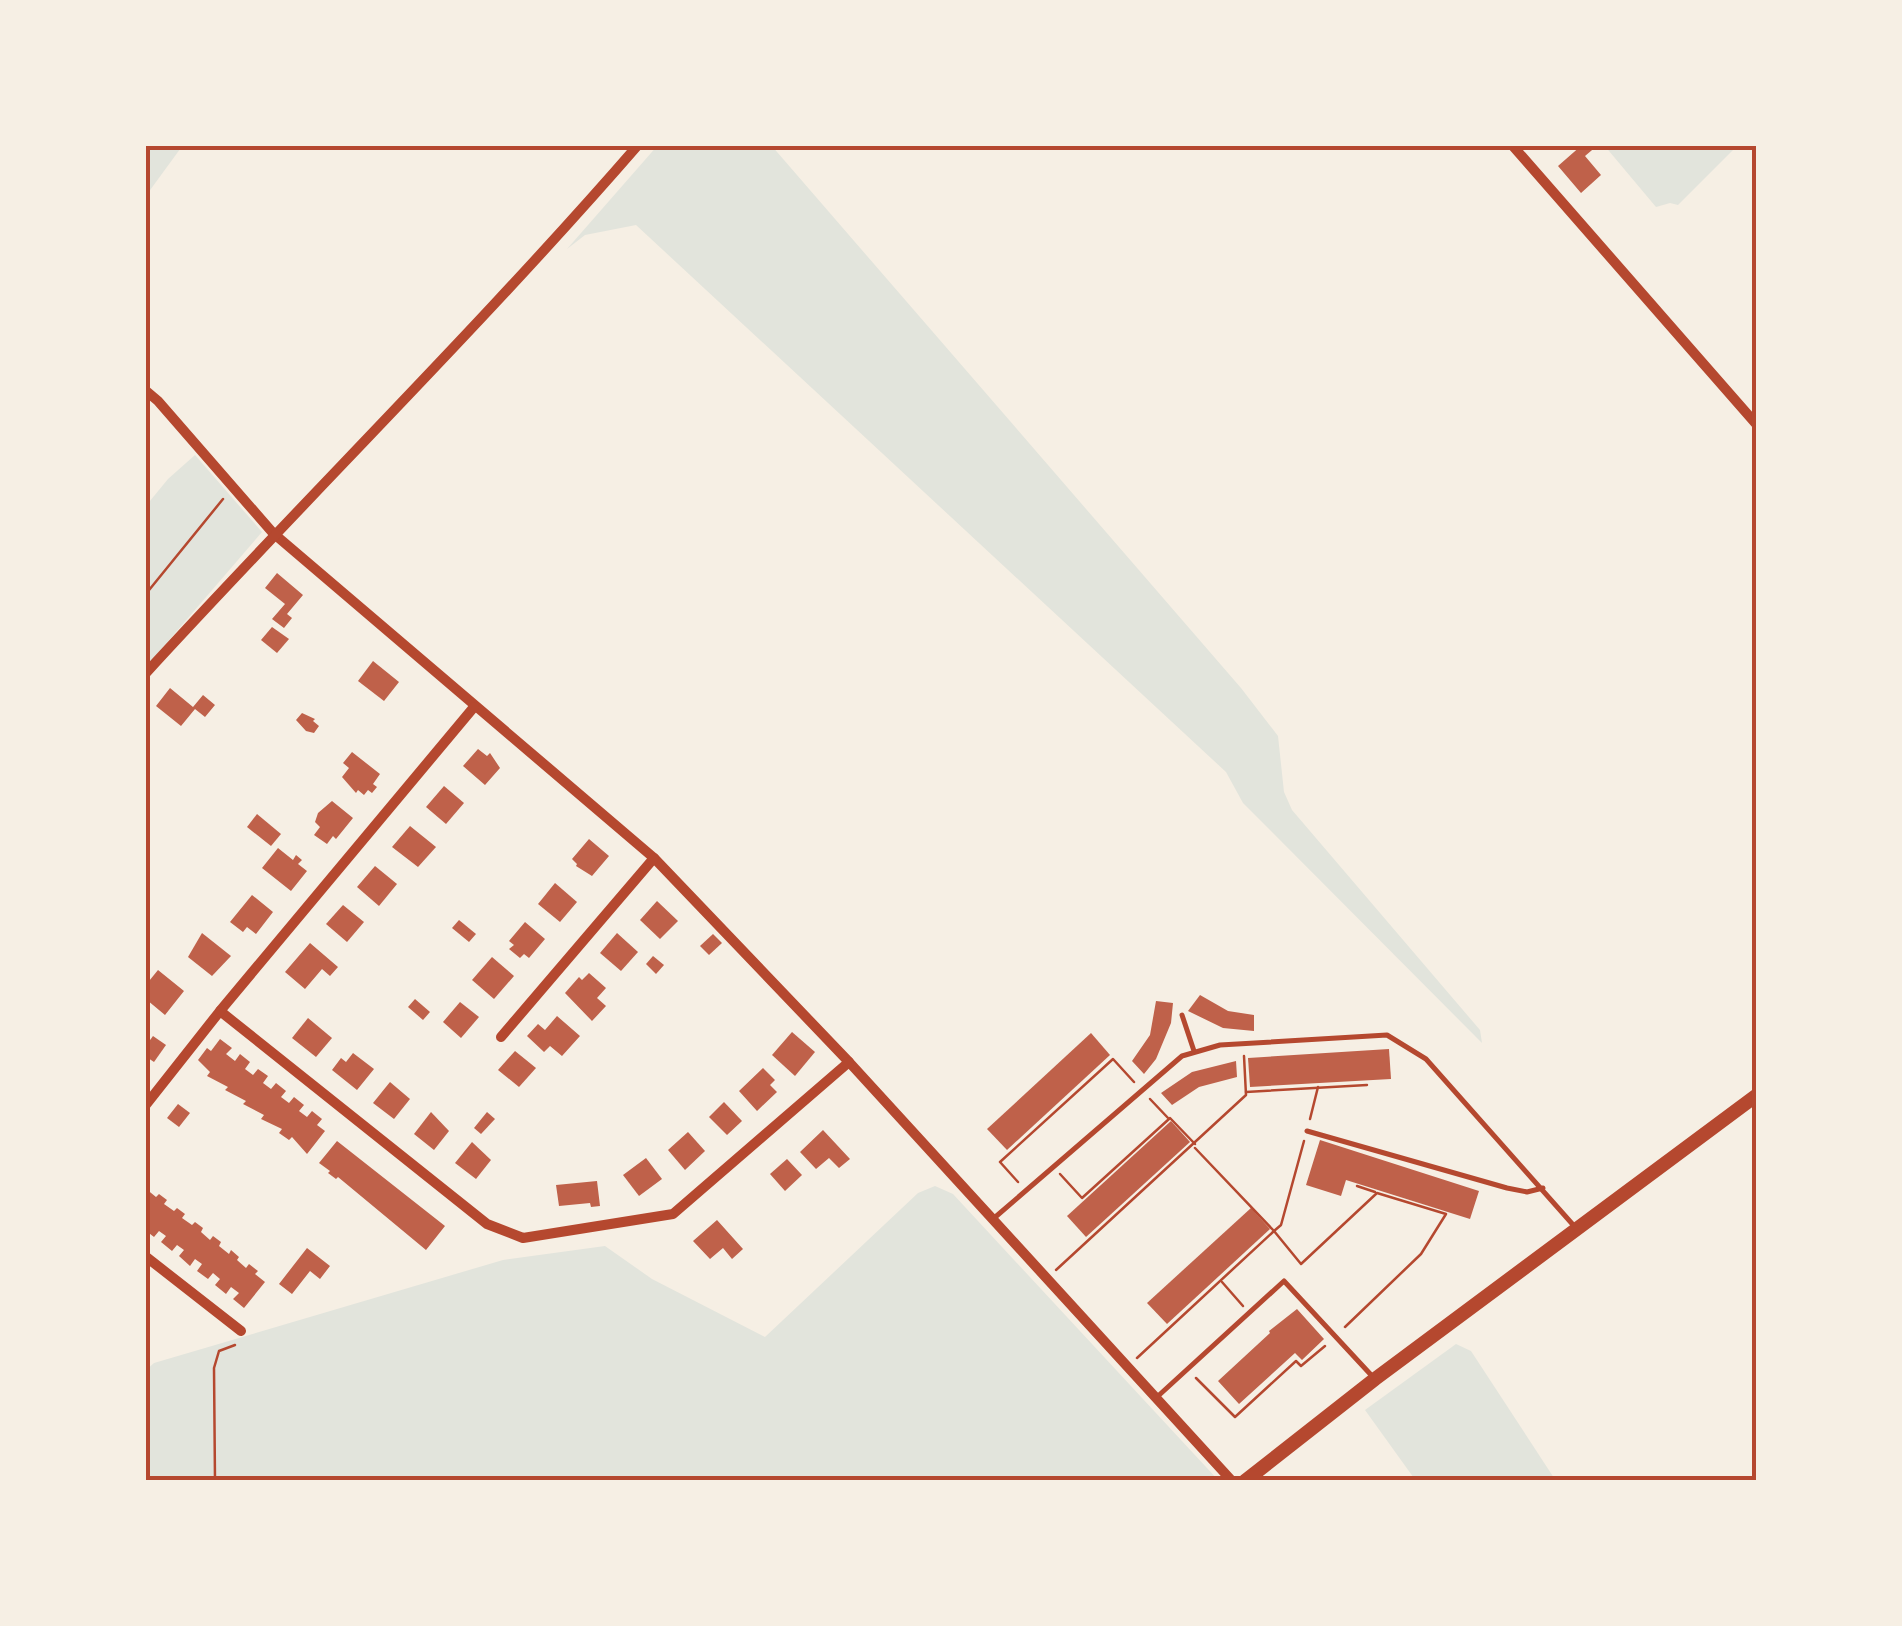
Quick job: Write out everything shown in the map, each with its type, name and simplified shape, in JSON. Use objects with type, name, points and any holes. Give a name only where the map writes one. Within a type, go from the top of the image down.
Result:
[{"type":"main road","points":[[1245,1481],[1375,1379],[1757,1095]]},
{"type":"street","points":[[145,674],[574,219],[638,145]]},
{"type":"street","points":[[1512,145],[1757,425]]},
{"type":"street","points":[[145,390],[274,533],[654,858],[849,1062],[1232,1481]]},
{"type":"street","points":[[145,1106],[474,707]]},
{"type":"street","points":[[501,1037],[654,858]]},
{"type":"street","points":[[220,1011],[487,1224],[522,1238],[673,1214],[849,1062]]},
{"type":"street","points":[[145,1256],[241,1331]]},
{"type":"lane","points":[[1182,1015],[1194,1051]]},
{"type":"lane","points":[[993,1219],[1171,1064],[1194,1051],[1387,1035],[1426,1059],[1576,1229]]},
{"type":"lane","points":[[1307,1131],[1507,1188],[1528,1192],[1543,1188]]},
{"type":"lane","points":[[1157,1397],[1284,1281],[1375,1379]]},
{"type":"path","points":[[145,595],[234,488]]},
{"type":"path","points":[[1243,1044],[1246,1092]]},
{"type":"path","points":[[1026,1190],[1000,1162],[1113,1059],[1301,1264],[1377,1193]]},
{"type":"path","points":[[1048,1278],[1194,1145],[1246,1092],[1368,1084]]},
{"type":"path","points":[[1128,1366],[1281,1225],[1318,1087]]},
{"type":"path","points":[[1053,1166],[1082,1198],[1169,1119]]},
{"type":"path","points":[[1188,1370],[1234,1417],[1296,1360],[1302,1366],[1336,1336],[1420,1254],[1446,1214],[1358,1186]]},
{"type":"path","points":[[1220,1281],[1250,1313]]},
{"type":"path","points":[[215,1481],[214,1368],[219,1351],[240,1342],[241,1331]]},
{"type":"shaded area","points":[[145,145],[183,145],[145,197]]},
{"type":"shaded area","points":[[658,145],[771,145],[1241,688],[1278,736],[1284,792],[1292,810],[1480,1030],[1482,1043],[1243,803],[1226,772],[636,225],[585,235],[567,249]]},
{"type":"shaded area","points":[[1604,145],[1738,145],[1678,205],[1656,207]]},
{"type":"shaded area","points":[[195,455],[262,532],[145,668],[145,507]]},
{"type":"shaded area","points":[[935,1186],[953,1194],[1219,1481],[145,1481],[145,1371],[154,1363],[503,1260],[605,1246],[652,1279],[765,1337],[918,1193]]},
{"type":"shaded area","points":[[1456,1344],[1471,1351],[1556,1481],[1416,1481],[1365,1410]]},
{"type":"building","points":[[1582,145],[1598,145],[1585,156],[1601,175],[1581,193],[1558,166]]},
{"type":"building","points":[[277,573],[303,595],[287,614],[292,618],[284,628],[272,619],[285,604],[265,588]]},
{"type":"building","points":[[272,627],[289,639],[277,653],[261,640]]},
{"type":"building","points":[[373,661],[399,682],[384,701],[358,681]]},
{"type":"building","points":[[170,688],[193,707],[203,695],[215,705],[205,717],[195,709],[181,726],[156,706]]},
{"type":"building","points":[[302,713],[315,719],[319,726],[314,733],[306,731],[296,720]]},
{"type":"building","points":[[478,749],[487,756],[490,753],[500,768],[485,785],[463,766]]},
{"type":"building","points":[[352,752],[380,774],[372,793],[356,793],[342,777],[349,768],[343,763]]},
{"type":"building","points":[[444,786],[464,803],[446,824],[426,807]]},
{"type":"building","points":[[332,801],[353,818],[327,844],[314,835],[320,827],[315,822],[318,813]]},
{"type":"building","points":[[257,814],[281,834],[271,846],[247,827]]},
{"type":"building","points":[[410,826],[436,847],[418,867],[392,847]]},
{"type":"building","points":[[589,839],[609,856],[592,876],[572,859]]},
{"type":"building","points":[[278,848],[293,860],[296,855],[302,860],[298,864],[307,871],[291,891],[262,868]]},
{"type":"building","points":[[375,866],[397,884],[379,906],[357,887]]},
{"type":"building","points":[[555,883],[577,902],[560,922],[538,904]]},
{"type":"building","points":[[252,895],[273,912],[256,934],[247,927],[243,932],[230,922]]},
{"type":"building","points":[[657,901],[678,921],[660,939],[640,920]]},
{"type":"building","points":[[343,905],[364,922],[347,942],[326,924]]},
{"type":"building","points":[[459,920],[476,934],[469,942],[452,928]]},
{"type":"building","points":[[525,922],[545,939],[529,958],[524,954],[520,958],[509,949],[514,945],[509,941]]},
{"type":"building","points":[[202,933],[231,956],[212,976],[188,957]]},
{"type":"building","points":[[617,933],[638,952],[621,971],[600,953]]},
{"type":"building","points":[[713,934],[722,943],[709,955],[700,946]]},
{"type":"building","points":[[310,943],[338,967],[330,976],[322,969],[305,989],[285,972]]},
{"type":"building","points":[[653,956],[664,965],[656,974],[646,964]]},
{"type":"building","points":[[492,957],[514,976],[494,999],[472,980]]},
{"type":"building","points":[[158,970],[184,991],[165,1015],[147,1000],[150,997],[145,992],[145,986]]},
{"type":"building","points":[[589,973],[606,988],[597,998],[606,1006],[592,1021],[565,993],[579,977],[582,980]]},
{"type":"building","points":[[1200,995],[1228,1011],[1254,1015],[1254,1031],[1223,1028],[1188,1011]]},
{"type":"building","points":[[415,999],[430,1012],[423,1020],[408,1007]]},
{"type":"building","points":[[1156,1001],[1173,1003],[1171,1023],[1156,1059],[1144,1074],[1132,1061],[1150,1035]]},
{"type":"building","points":[[460,1002],[479,1017],[461,1038],[443,1022]]},
{"type":"building","points":[[557,1016],[580,1036],[562,1056],[550,1046],[544,1052],[527,1036],[538,1024],[545,1030]]},
{"type":"building","points":[[308,1018],[332,1038],[316,1057],[292,1038]]},
{"type":"building","points":[[792,1032],[815,1052],[795,1076],[772,1055]]},
{"type":"building","points":[[1091,1033],[1110,1055],[1007,1150],[987,1129]]},
{"type":"building","points":[[153,1036],[166,1045],[154,1062],[145,1056],[145,1047]]},
{"type":"building","points":[[220,1039],[232,1048],[226,1054],[235,1061],[240,1054],[250,1062],[245,1069],[253,1075],[258,1069],[268,1076],[263,1083],[271,1089],[276,1083],[286,1091],[281,1097],[289,1103],[294,1097],[304,1105],[299,1111],[307,1117],[312,1111],[322,1119],[317,1125],[325,1131],[307,1154],[292,1137],[289,1140],[279,1133],[282,1129],[261,1119],[264,1115],[207,1076],[210,1072],[198,1060]]},
{"type":"building","points":[[1389,1049],[1391,1079],[1250,1087],[1248,1058]]},
{"type":"building","points":[[515,1051],[536,1068],[519,1087],[498,1070]]},
{"type":"building","points":[[353,1053],[374,1069],[357,1090],[332,1070],[341,1058],[346,1062]]},
{"type":"building","points":[[1236,1061],[1237,1077],[1199,1087],[1172,1105],[1161,1093],[1192,1072]]},
{"type":"building","points":[[763,1068],[775,1080],[770,1085],[777,1092],[757,1111],[739,1091]]},
{"type":"building","points":[[390,1082],[410,1099],[394,1119],[373,1103]]},
{"type":"building","points":[[724,1102],[742,1121],[727,1135],[709,1117]]},
{"type":"building","points":[[178,1104],[190,1113],[179,1127],[167,1118]]},
{"type":"building","points":[[431,1112],[449,1131],[434,1150],[414,1134]]},
{"type":"building","points":[[487,1112],[495,1119],[481,1134],[474,1128]]},
{"type":"building","points":[[1171,1121],[1190,1142],[1086,1237],[1067,1216]]},
{"type":"building","points":[[823,1130],[850,1159],[839,1168],[829,1158],[816,1169],[800,1152]]},
{"type":"building","points":[[688,1132],[705,1151],[685,1170],[668,1150]]},
{"type":"building","points":[[1320,1140],[1479,1191],[1470,1219],[1346,1180],[1341,1196],[1306,1185]]},
{"type":"building","points":[[337,1141],[445,1226],[426,1250],[319,1163]]},
{"type":"building","points":[[472,1142],[491,1160],[476,1179],[455,1163]]},
{"type":"building","points":[[646,1158],[662,1179],[639,1196],[623,1175]]},
{"type":"building","points":[[787,1159],[802,1175],[785,1191],[770,1174]]},
{"type":"building","points":[[597,1181],[600,1206],[559,1206],[556,1185]]},
{"type":"building","points":[[145,1188],[167,1200],[164,1204],[174,1211],[177,1208],[185,1214],[182,1218],[192,1225],[195,1222],[203,1228],[201,1232],[210,1240],[213,1236],[221,1242],[219,1246],[229,1254],[231,1250],[246,1268],[249,1264],[258,1271],[255,1274],[265,1282],[244,1308],[233,1299],[239,1293],[231,1287],[226,1294],[215,1285],[220,1279],[213,1273],[208,1279],[197,1271],[202,1264],[195,1259],[190,1266],[179,1256],[184,1250],[177,1245],[172,1251],[161,1242],[166,1236],[159,1231],[154,1237],[145,1230]]},
{"type":"building","points":[[1251,1208],[1270,1229],[1167,1324],[1147,1303]]},
{"type":"building","points":[[717,1220],[743,1249],[732,1259],[723,1248],[710,1259],[693,1241]]},
{"type":"building","points":[[307,1248],[330,1266],[320,1279],[310,1271],[292,1294],[279,1284]]},
{"type":"building","points":[[1297,1309],[1324,1339],[1302,1360],[1295,1353],[1239,1404],[1218,1381]]}]
